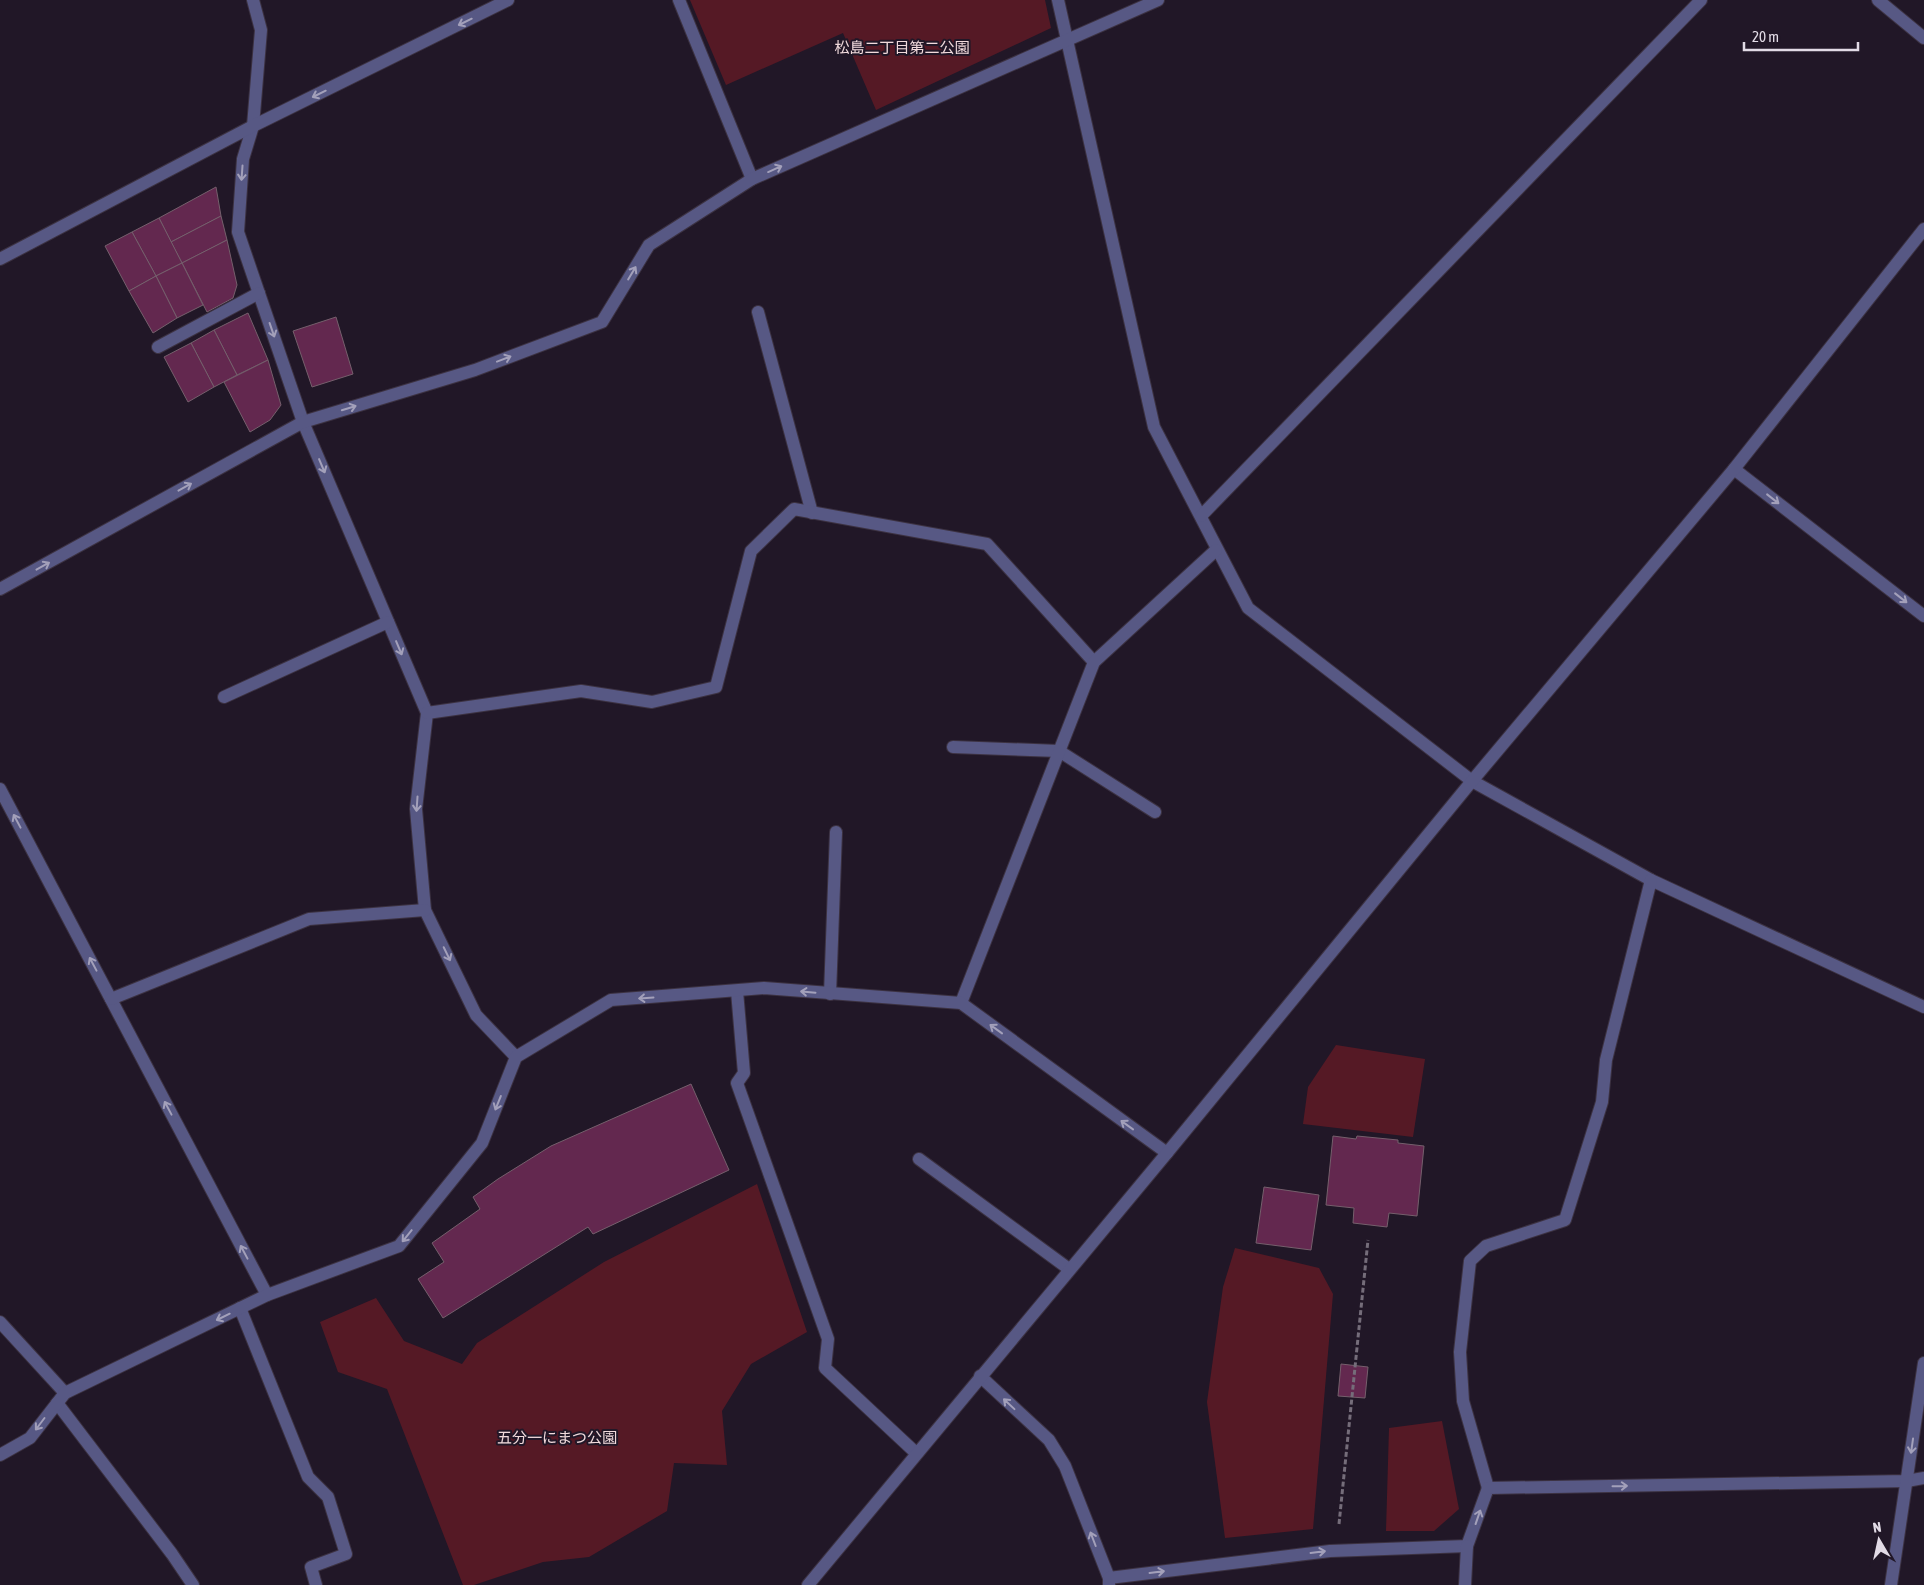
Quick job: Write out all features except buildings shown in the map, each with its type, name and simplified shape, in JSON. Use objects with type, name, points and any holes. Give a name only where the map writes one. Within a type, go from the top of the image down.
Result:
[{"type":"street","points":[[253,0],[261,30],[253,126],[243,159],[238,232],[303,422],[427,713],[416,809],[425,910],[476,1015],[516,1057]]},
{"type":"street","points":[[0,258],[253,126],[508,0]]},
{"type":"street","points":[[679,0],[752,179]]},
{"type":"street","points":[[1058,0],[1154,427],[1201,516],[1216,550],[1248,608],[1472,781],[1651,880],[1924,1007]]},
{"type":"street","points":[[0,589],[303,422],[475,370],[602,322],[649,245],[752,179],[1158,0]]},
{"type":"street","points":[[1201,516],[1701,0]]},
{"type":"street","points":[[1878,0],[1924,38]]},
{"type":"street","points":[[808,1585],[1167,1153],[1472,781],[1734,469],[1924,229]]},
{"type":"street","points":[[158,347],[259,293]]},
{"type":"street","points":[[758,312],[812,513]]},
{"type":"street","points":[[1734,469],[1924,616]]},
{"type":"street","points":[[427,713],[581,691],[652,702],[716,687],[752,552],[794,509],[987,544],[1094,662]]},
{"type":"street","points":[[961,1003],[1094,662],[1216,550]]},
{"type":"street","points":[[224,697],[388,622]]},
{"type":"street","points":[[953,747],[1059,751],[1155,812]]},
{"type":"street","points":[[0,789],[267,1295]]},
{"type":"street","points":[[830,994],[836,832]]},
{"type":"street","points":[[1465,1585],[1468,1546],[1488,1488],[1463,1401],[1460,1352],[1470,1261],[1486,1246],[1565,1220],[1602,1102],[1606,1060],[1651,880]]},
{"type":"street","points":[[111,999],[309,919],[425,910]]},
{"type":"street","points":[[0,1455],[30,1438],[65,1393],[267,1295],[399,1246],[482,1143],[516,1057],[611,1000],[764,988],[961,1003],[1167,1153]]},
{"type":"street","points":[[736,991],[744,1073],[737,1083],[828,1339],[825,1368],[916,1453]]},
{"type":"street","points":[[919,1159],[1069,1269]]},
{"type":"street","points":[[240,1308],[308,1477],[328,1497],[346,1554],[311,1567],[316,1585]]},
{"type":"street","points":[[0,1322],[65,1393]]},
{"type":"street","points":[[1891,1585],[1924,1363]]},
{"type":"street","points":[[980,1376],[1049,1440],[1065,1466],[1109,1582],[1330,1551],[1468,1546]]},
{"type":"street","points":[[57,1403],[172,1554],[193,1585]]},
{"type":"street","points":[[1488,1488],[1907,1481],[1924,1478]]},
{"type":"path","points":[[1339,1525],[1368,1240]]},
{"type":"green space","name":"松島二丁目第二公園","points":[[690,0],[1045,0],[1051,28],[876,110],[843,33],[726,85]]},
{"type":"green space","points":[[1336,1045],[1425,1059],[1413,1137],[1303,1124],[1308,1087]]},
{"type":"green space","name":"五分一にまつ公園","points":[[757,1184],[807,1332],[751,1364],[722,1411],[727,1465],[674,1463],[667,1511],[589,1557],[543,1562],[474,1585],[463,1585],[387,1389],[338,1372],[320,1322],[376,1298],[404,1341],[462,1364],[477,1343],[604,1262]]},
{"type":"green space","points":[[1235,1248],[1319,1268],[1333,1294],[1313,1529],[1225,1538],[1207,1402],[1223,1287]]},
{"type":"green space","points":[[1442,1421],[1459,1509],[1434,1531],[1386,1531],[1389,1428]]}]
